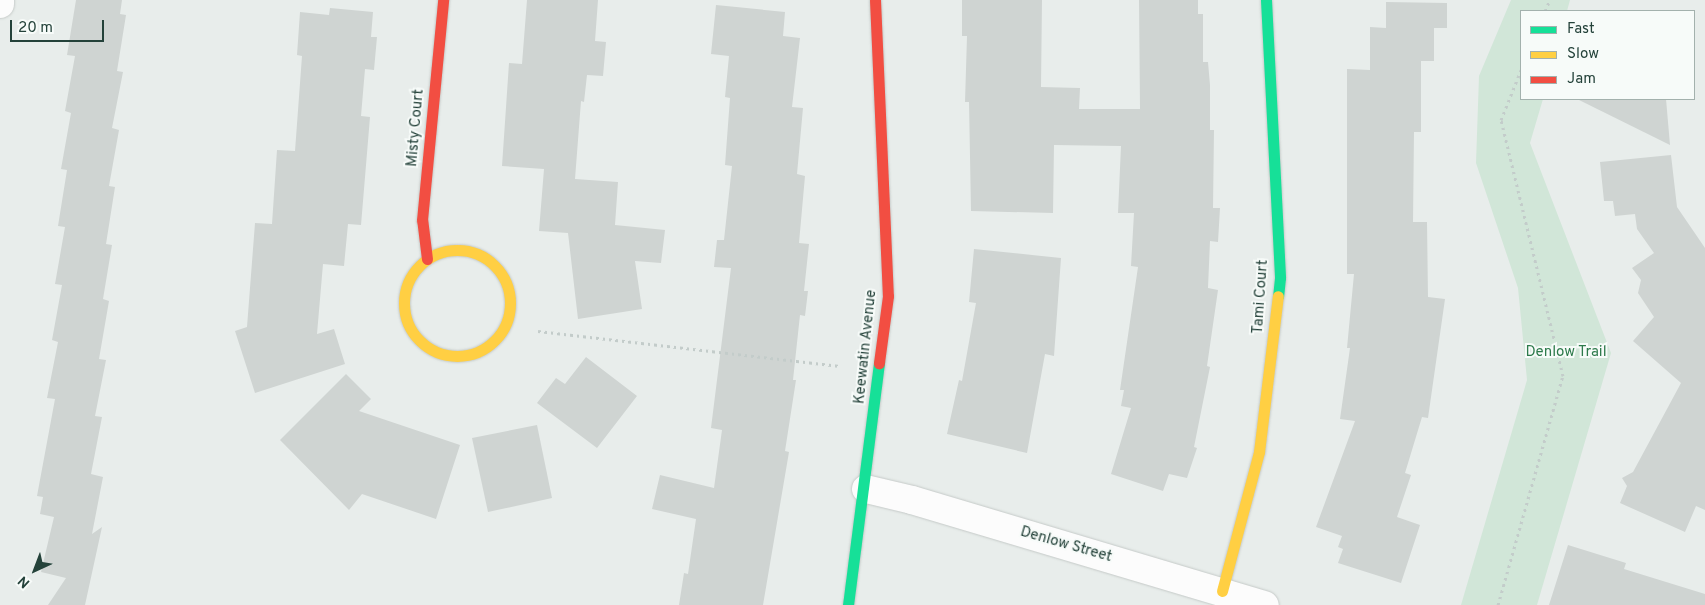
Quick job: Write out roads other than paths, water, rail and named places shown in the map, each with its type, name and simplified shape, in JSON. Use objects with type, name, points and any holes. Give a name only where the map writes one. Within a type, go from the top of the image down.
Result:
[{"type":"street","name":"Misty Court","points":[[427,259],[422,220],[443,0]]},
{"type":"street","name":"Keewatin Avenue","points":[[848,605],[866,489],[888,296],[876,0]]},
{"type":"street","name":"Tami Court","points":[[1222,591],[1259,452],[1280,278],[1266,0]]},
{"type":"street","points":[[457,250],[475,253],[493,265],[504,280],[510,298],[504,328],[497,338],[478,352],[460,356],[435,351],[419,341],[409,327],[404,309],[405,290],[414,272],[427,259],[457,250]]},
{"type":"street","name":"Denlow Street","points":[[866,489],[912,500],[1265,605]]},
{"type":"park label","name":"Denlow Trail","points":[[1566,353]]}]
